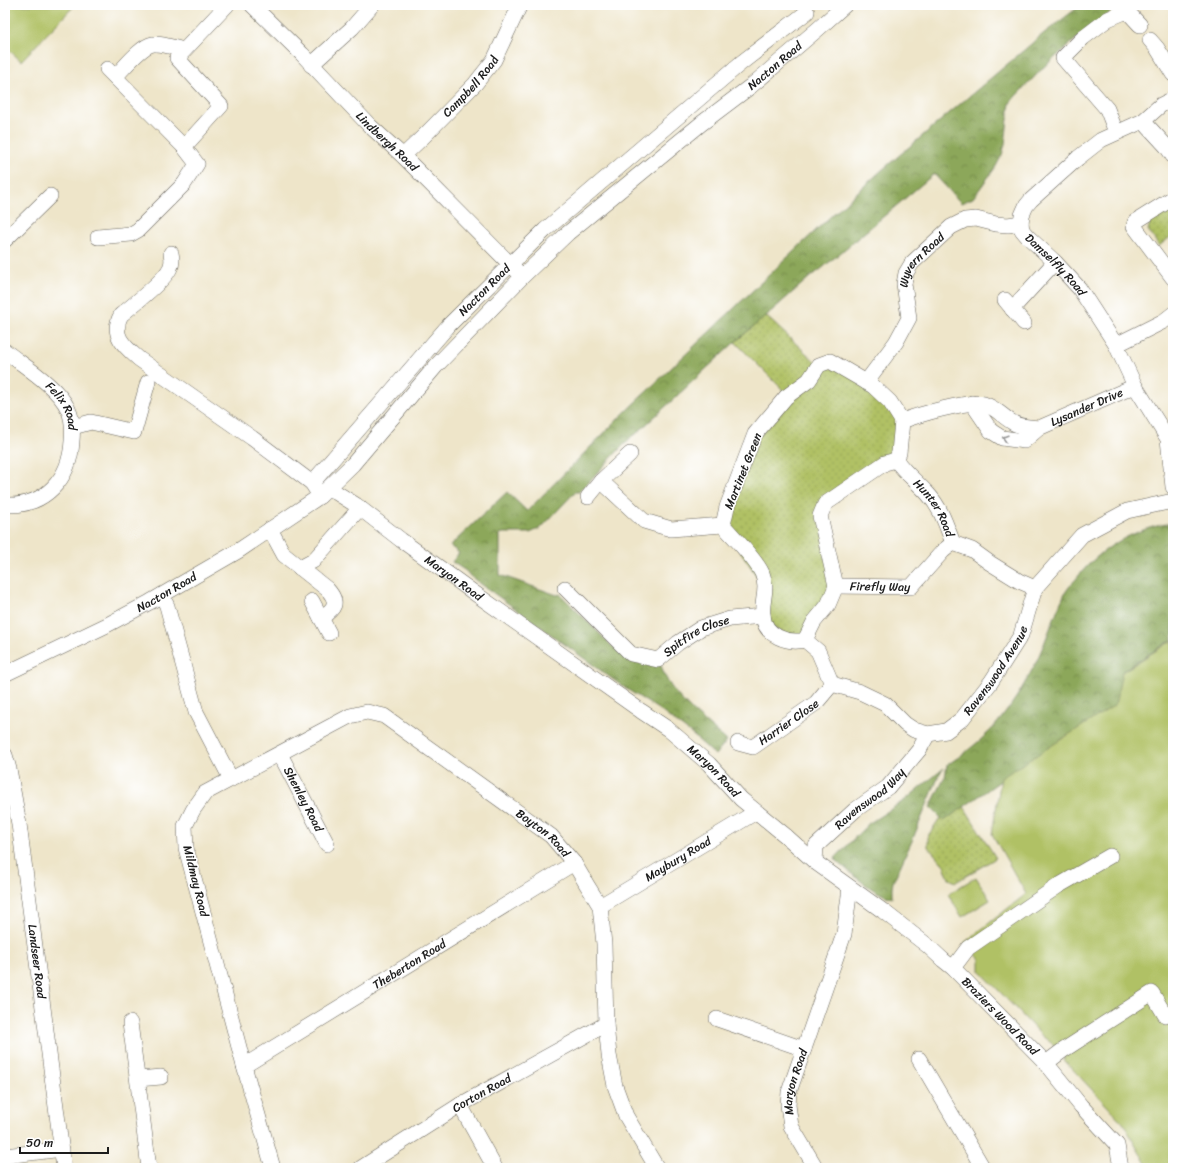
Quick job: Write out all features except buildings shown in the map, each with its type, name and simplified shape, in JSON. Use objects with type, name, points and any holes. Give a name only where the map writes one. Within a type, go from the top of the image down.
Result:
[{"type":"street","points":[[184,147],[222,106],[177,58],[227,5]]},
{"type":"street","name":"Lindbergh Road","points":[[252,5],[369,125],[403,156],[523,276]]},
{"type":"street","points":[[311,65],[352,28],[372,5]]},
{"type":"street","name":"Campbell Road","points":[[403,156],[475,84],[494,60],[520,5]]},
{"type":"street","name":"Nacton Road","points":[[5,674],[105,626],[162,595],[238,551],[324,492],[353,464],[436,366],[523,276],[568,233],[702,123],[751,86],[845,5]]},
{"type":"street","points":[[805,8],[818,29]]},
{"type":"street","name":"Nacton Road","points":[[312,483],[449,325],[545,230],[805,8]]},
{"type":"street","points":[[1116,132],[1107,110],[1063,58],[1083,38],[1108,19],[1127,11],[1140,25]]},
{"type":"street","points":[[1150,40],[1173,74]]},
{"type":"street","points":[[98,237],[131,234],[138,230],[184,184],[196,164],[184,147],[111,73],[147,46],[161,45],[184,50]]},
{"type":"street","name":"Damselfly Road","points":[[1173,99],[1161,105],[1143,121],[1101,140],[1078,158],[1031,200],[1026,206],[1020,222],[1022,230],[1027,236],[1055,262],[1079,288],[1116,345],[1134,386],[1168,440],[1173,487]]},
{"type":"street","points":[[688,108],[702,123]]},
{"type":"street","points":[[1143,121],[1167,147],[1173,156]]},
{"type":"street","points":[[5,240],[50,196]]},
{"type":"street","points":[[1173,198],[1135,222],[1134,226],[1173,278]]},
{"type":"street","name":"Wyvern Road","points":[[866,382],[896,342],[909,318],[904,284],[906,273],[912,263],[951,227],[965,220],[976,219],[996,224],[1020,222]]},
{"type":"street","points":[[172,253],[173,260],[164,277],[121,315],[117,322],[118,334],[125,347],[139,359],[252,438],[324,492]]},
{"type":"street","points":[[1024,323],[1008,305],[1055,262]]},
{"type":"street","points":[[1116,345],[1164,321],[1173,314]]},
{"type":"street","name":"Felix Road","points":[[5,351],[57,392],[68,408],[73,427],[72,451],[67,469],[59,482],[50,491],[37,498],[23,503],[5,505]]},
{"type":"street","name":"Martinet Green","points":[[763,616],[766,590],[762,574],[754,562],[723,525],[727,507],[755,434],[786,397],[809,380],[819,365],[830,361],[873,386],[908,419]]},
{"type":"street","points":[[73,427],[91,422],[134,432],[148,382]]},
{"type":"street","name":"Lysander Drive","points":[[908,419],[972,403],[991,430],[1002,438],[1024,441],[1039,428],[1134,386]]},
{"type":"street","points":[[805,640],[814,622],[828,605],[836,586],[820,516],[825,504],[885,463],[896,460],[908,419]]},
{"type":"street","points":[[588,497],[601,481],[630,454]]},
{"type":"street","name":"Hunter Road","points":[[896,460],[903,471],[928,494],[940,510],[953,543],[972,550],[1019,581],[1035,588]]},
{"type":"street","points":[[601,481],[644,521],[671,529],[723,525]]},
{"type":"street","name":"Maryon Road","points":[[324,492],[360,508],[401,540],[640,712],[668,729],[709,764],[741,799],[815,862],[850,888],[844,934],[789,1092],[788,1105],[791,1126],[816,1168]]},
{"type":"street","name":"Ravenswood Avenue","points":[[928,734],[946,731],[962,719],[991,682],[1020,635],[1035,588],[1082,536],[1127,511],[1173,501]]},
{"type":"street","points":[[300,568],[313,561],[360,508]]},
{"type":"street","points":[[270,529],[284,555],[327,589],[333,596],[335,604],[334,608],[321,618]]},
{"type":"street","name":"Firefly Way","points":[[836,586],[911,587],[953,543]]},
{"type":"street","name":"Spitfire Close","points":[[565,588],[631,654],[658,660],[678,643],[701,628],[730,619],[763,616]]},
{"type":"street","points":[[162,595],[167,606],[196,712],[231,779]]},
{"type":"street","points":[[312,601],[329,633]]},
{"type":"street","points":[[763,616],[767,627],[775,635],[787,641],[796,642],[805,640]]},
{"type":"street","points":[[805,640],[818,651],[832,684],[860,692],[885,704],[905,724],[914,730],[928,734]]},
{"type":"street","name":"Harrier Close","points":[[738,743],[753,747],[816,702],[832,684]]},
{"type":"street","name":"Boyton Road","points":[[231,779],[350,716],[367,712],[384,716],[552,836],[574,863],[600,906],[604,944],[606,1024],[609,1055],[616,1086],[626,1116],[656,1168]]},
{"type":"street","name":"Ravenswood Way","points":[[815,862],[816,846],[855,810],[888,787],[919,750],[928,734]]},
{"type":"street","name":"Shenley Road","points":[[280,754],[327,844]]},
{"type":"street","name":"Landseer Road","points":[[5,755],[19,824],[64,1168]]},
{"type":"street","name":"Mildmay Road","points":[[231,779],[205,793],[193,810],[185,826],[186,848],[244,1066],[273,1168]]},
{"type":"street","name":"Maybury Road","points":[[600,906],[756,812]]},
{"type":"street","points":[[953,968],[968,948],[1058,886],[1110,856]]},
{"type":"street","name":"Theberton Road","points":[[244,1066],[574,863]]},
{"type":"street","name":"Braziers Wood Road","points":[[850,888],[928,946],[953,968],[1046,1063],[1081,1106],[1118,1146],[1121,1168]]},
{"type":"street","points":[[1046,1063],[1152,993],[1165,1016]]},
{"type":"street","points":[[717,1019],[804,1049]]},
{"type":"street","points":[[130,1023],[149,1168]]},
{"type":"street","name":"Corton Road","points":[[360,1168],[460,1105],[606,1024]]},
{"type":"street","points":[[919,1059],[983,1168]]},
{"type":"street","points":[[138,1079],[161,1077]]},
{"type":"street","points":[[460,1105],[495,1168]]},
{"type":"street","points":[[5,1156],[62,1148]]},
{"type":"green space","points":[[5,5],[75,5],[21,61],[5,46]]},
{"type":"green space","points":[[1081,5],[1120,5],[1082,34],[1045,66],[1010,103],[1005,144],[1002,155],[995,168],[973,198],[961,203],[934,174],[810,277],[735,342],[635,435],[633,435],[579,492],[575,492],[541,528],[530,533],[500,534],[500,575],[557,595],[560,594],[612,646],[629,657],[661,665],[671,687],[679,697],[688,707],[727,741],[715,755],[694,736],[658,709],[625,688],[452,562],[459,553],[450,546],[507,492],[527,511],[626,411],[832,215],[883,169],[1043,34]]},
{"type":"green space","points":[[1173,205],[1173,235],[1159,246],[1148,230],[1151,219]]},
{"type":"green space","points":[[766,316],[819,365],[852,373],[902,421],[899,453],[825,504],[836,586],[805,640],[767,627],[766,590],[723,525],[755,434],[786,397],[782,389],[735,342]]},
{"type":"green space","points":[[1173,523],[1173,639],[1127,668],[1119,706],[1006,777],[944,821],[930,807],[945,777],[947,765],[985,736],[1010,706],[1022,688],[1037,660],[1061,601],[1070,586],[1085,568],[1119,541],[1145,530]]},
{"type":"green space","points":[[1173,640],[1173,1168],[1149,1168],[1123,1123],[1065,1061],[1062,1051],[1042,1036],[980,971],[980,959],[964,943],[1026,894],[992,834],[1001,778],[1115,705],[1122,672]]},
{"type":"green space","points":[[944,768],[940,773],[912,841],[893,882],[892,898],[877,892],[837,861],[835,858],[868,824],[905,800]]},
{"type":"green space","points":[[963,805],[996,858],[956,882],[949,879],[944,865],[928,847],[928,836],[937,822]]},
{"type":"green space","points":[[976,877],[990,900],[962,917],[948,894]]}]
